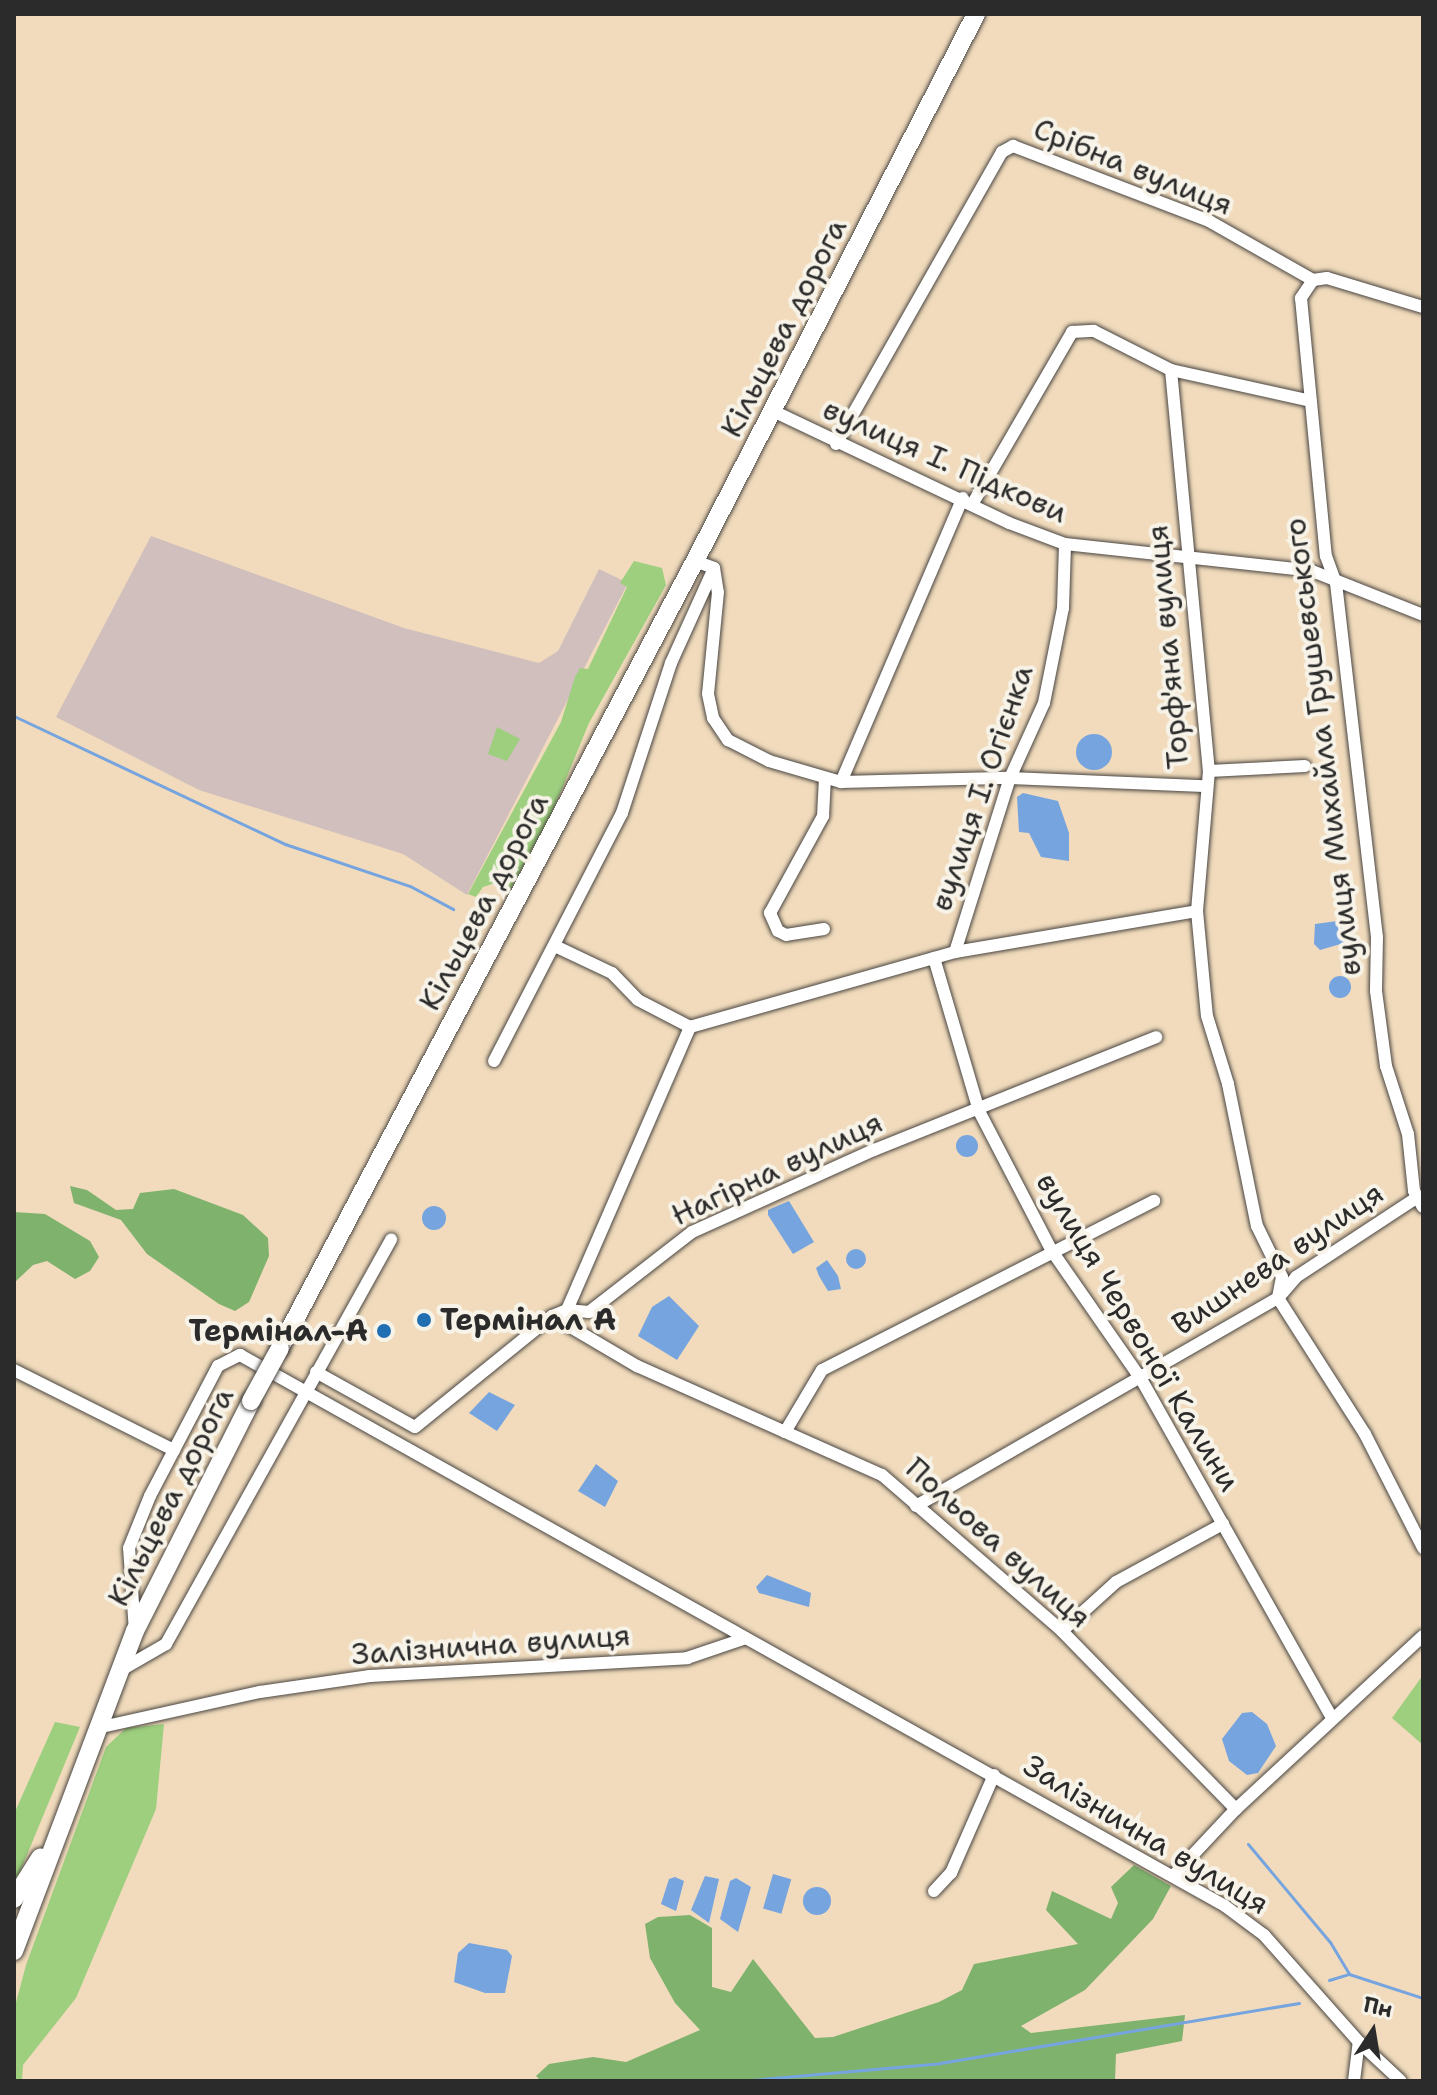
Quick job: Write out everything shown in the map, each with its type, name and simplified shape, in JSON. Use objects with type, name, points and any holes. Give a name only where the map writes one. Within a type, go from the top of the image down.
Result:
[{"type":"highway","name":"Кільцева дорога","points":[[60,1825],[135,1631],[251,1401],[695,561],[976,14]]},
{"type":"highway","points":[[14,1899],[60,1825]]},
{"type":"highway","points":[[14,1964],[17,1942],[60,1825]]},
{"type":"street","name":"Срібна вулиця","points":[[836,444],[1002,152],[1013,146],[1209,221],[1313,280],[1327,278],[1423,307]]},
{"type":"street","name":"вулиця Михайла Грушевського","points":[[1313,280],[1301,298],[1326,556],[1336,583],[1377,937],[1376,991],[1386,1066],[1408,1134],[1420,1202]]},
{"type":"street","points":[[841,782],[968,500],[1072,332],[1094,331],[1171,370],[1311,401]]},
{"type":"street","name":"Торф'яна вулиця","points":[[1171,370],[1209,771],[1204,786],[1197,911],[1207,1016],[1228,1084],[1257,1226],[1282,1277],[1278,1298]]},
{"type":"street","name":"вулиця І. Підкови","points":[[773,411],[836,444],[1065,544],[1312,571],[1423,615]]},
{"type":"street","name":"вулиця І. Огієнка","points":[[955,952],[1010,778],[1044,703],[1063,608],[1065,544]]},
{"type":"street","points":[[695,561],[714,568]]},
{"type":"street","points":[[714,568],[718,592],[708,694],[713,718],[728,740],[769,761],[841,782],[1010,778],[1204,786]]},
{"type":"street","points":[[494,1061],[557,947],[622,813],[671,663],[714,568]]},
{"type":"street","points":[[1209,771],[1305,766]]},
{"type":"street","points":[[824,929],[786,935],[778,931],[770,913],[823,816],[825,779]]},
{"type":"street","points":[[557,947],[612,973],[638,1000],[690,1027],[955,952],[1197,911]]},
{"type":"street","name":"вулиця Червоної Калини","points":[[934,958],[979,1111],[1052,1251],[1141,1379],[1332,1718]]},
{"type":"street","points":[[567,1310],[690,1027]]},
{"type":"street","name":"Нагірна вулиця","points":[[316,1372],[415,1427],[552,1316],[567,1310],[589,1312],[692,1232],[874,1150],[979,1111],[1156,1037]]},
{"type":"street","points":[[785,1432],[822,1370],[1154,1201]]},
{"type":"street","name":"Вишнева вулиця","points":[[916,1506],[1278,1298],[1296,1277],[1420,1202]]},
{"type":"street","points":[[118,1672],[166,1644],[391,1239]]},
{"type":"street","points":[[1278,1298],[1365,1434],[1423,1548]]},
{"type":"street","name":"Польова вулиця","points":[[552,1316],[627,1362],[882,1475],[1062,1631],[1236,1809]]},
{"type":"street","name":"Залізнична вулиця","points":[[174,1450],[218,1366],[240,1355],[1173,1876],[1264,1935],[1359,2042],[1401,2081]]},
{"type":"street","points":[[14,1370],[174,1450],[129,1548],[135,1631]]},
{"type":"street","points":[[1062,1631],[1116,1582],[1223,1524]]},
{"type":"street","points":[[1173,1876],[1236,1809],[1423,1636]]},
{"type":"street","name":"Залізнична вулиця","points":[[97,1728],[260,1692],[370,1676],[687,1658],[746,1638]]},
{"type":"street","name":"Залізнична вулиця","points":[[934,1891],[951,1873],[994,1775]]},
{"type":"street","points":[[1354,2081],[1359,2042]]},
{"type":"shaded area","points":[[151,536],[404,628],[539,663],[558,651],[599,569],[628,583],[467,895],[403,854],[199,790],[56,717]]},
{"type":"green space","points":[[634,561],[662,568],[666,585],[589,723],[552,813],[511,889],[495,883],[483,887],[476,897],[468,894],[561,722],[575,677],[580,668],[588,669],[627,587],[620,583]]},
{"type":"green space","points":[[497,727],[520,739],[507,761],[488,754]]},
{"type":"green space","points":[[70,1186],[87,1190],[116,1210],[133,1209],[140,1193],[174,1189],[243,1215],[268,1238],[269,1256],[249,1302],[235,1311],[219,1304],[147,1254],[121,1220],[74,1203]]},
{"type":"green space","points":[[14,1212],[45,1214],[90,1241],[99,1257],[90,1271],[75,1279],[47,1261],[33,1265],[14,1283]]},
{"type":"green space","points":[[1423,1675],[1423,1745],[1392,1718]]},
{"type":"green space","points":[[55,1722],[80,1727],[14,1886],[14,1814]]},
{"type":"green space","points":[[164,1724],[156,1809],[76,1998],[23,2065],[22,2081],[14,2081],[14,2010],[26,1965],[106,1747],[126,1728]]},
{"type":"green space","points":[[1134,1865],[1171,1886],[1153,1919],[1085,1990],[1021,2026],[1031,2033],[1185,2015],[1182,2041],[1116,2054],[1115,2081],[541,2081],[536,2076],[549,2064],[593,2057],[626,2062],[700,2030],[675,2003],[650,1958],[645,1924],[658,1917],[690,1915],[712,1928],[712,1987],[731,1992],[753,1959],[815,2038],[833,2037],[939,2002],[962,1990],[974,1964],[1078,1944],[1046,1910],[1052,1891],[1111,1919],[1118,1903],[1111,1887]]},
{"type":"water","points":[[1094,734],[1106,740],[1112,752],[1106,764],[1094,770],[1082,764],[1076,752],[1082,740]]},
{"type":"water","points":[[1023,793],[1058,801],[1069,833],[1069,861],[1041,857],[1029,833],[1019,832],[1017,797]]},
{"type":"water","points":[[1345,920],[1351,926],[1351,941],[1320,950],[1314,944],[1315,924]]},
{"type":"water","points":[[1340,976],[1348,979],[1351,987],[1348,995],[1340,998],[1332,995],[1329,987],[1332,979]]},
{"type":"water","points":[[967,1135],[975,1138],[978,1146],[975,1154],[967,1157],[959,1154],[956,1146],[959,1138]]},
{"type":"water","points":[[789,1201],[814,1242],[793,1254],[768,1215],[768,1210]]},
{"type":"water","points":[[434,1206],[443,1209],[446,1218],[443,1227],[434,1230],[425,1227],[422,1218],[425,1209]]},
{"type":"water","points":[[856,1249],[863,1252],[866,1259],[863,1266],[856,1269],[849,1266],[846,1259],[849,1252]]},
{"type":"water","points":[[827,1260],[838,1276],[841,1289],[828,1291],[819,1276],[816,1268]]},
{"type":"water","points":[[669,1296],[699,1326],[677,1360],[638,1336],[652,1307]]},
{"type":"water","points":[[489,1392],[515,1405],[497,1431],[469,1413]]},
{"type":"water","points":[[596,1464],[618,1481],[605,1507],[578,1491]]},
{"type":"water","points":[[767,1575],[811,1593],[809,1607],[759,1593],[756,1587]]},
{"type":"water","points":[[1252,1712],[1267,1724],[1276,1746],[1258,1773],[1247,1775],[1229,1761],[1222,1739],[1242,1713]]},
{"type":"water","points":[[773,1874],[791,1879],[781,1914],[763,1909]]},
{"type":"water","points":[[705,1876],[719,1879],[709,1923],[691,1910]]},
{"type":"water","points":[[675,1877],[684,1881],[676,1911],[661,1904],[669,1879]]},
{"type":"water","points":[[736,1878],[751,1887],[738,1932],[720,1919],[730,1881]]},
{"type":"water","points":[[817,1887],[827,1891],[831,1901],[827,1911],[817,1915],[807,1911],[803,1901],[807,1891]]},
{"type":"water","points":[[469,1943],[507,1950],[512,1956],[505,1993],[485,1993],[454,1982],[458,1953]]},
{"type":"waterway","points":[[14,716],[285,844],[410,886],[453,909]]},
{"type":"waterway","points":[[1248,1844],[1330,1942],[1349,1974]]},
{"type":"waterway","points":[[1329,1980],[1349,1974],[1423,1998]]},
{"type":"waterway","points":[[740,2081],[940,2063],[1299,2003]]},
{"type":"place","name":"Термінал А","points":[[424,1320]]},
{"type":"place","name":"Термінал-А","points":[[384,1331]]}]
